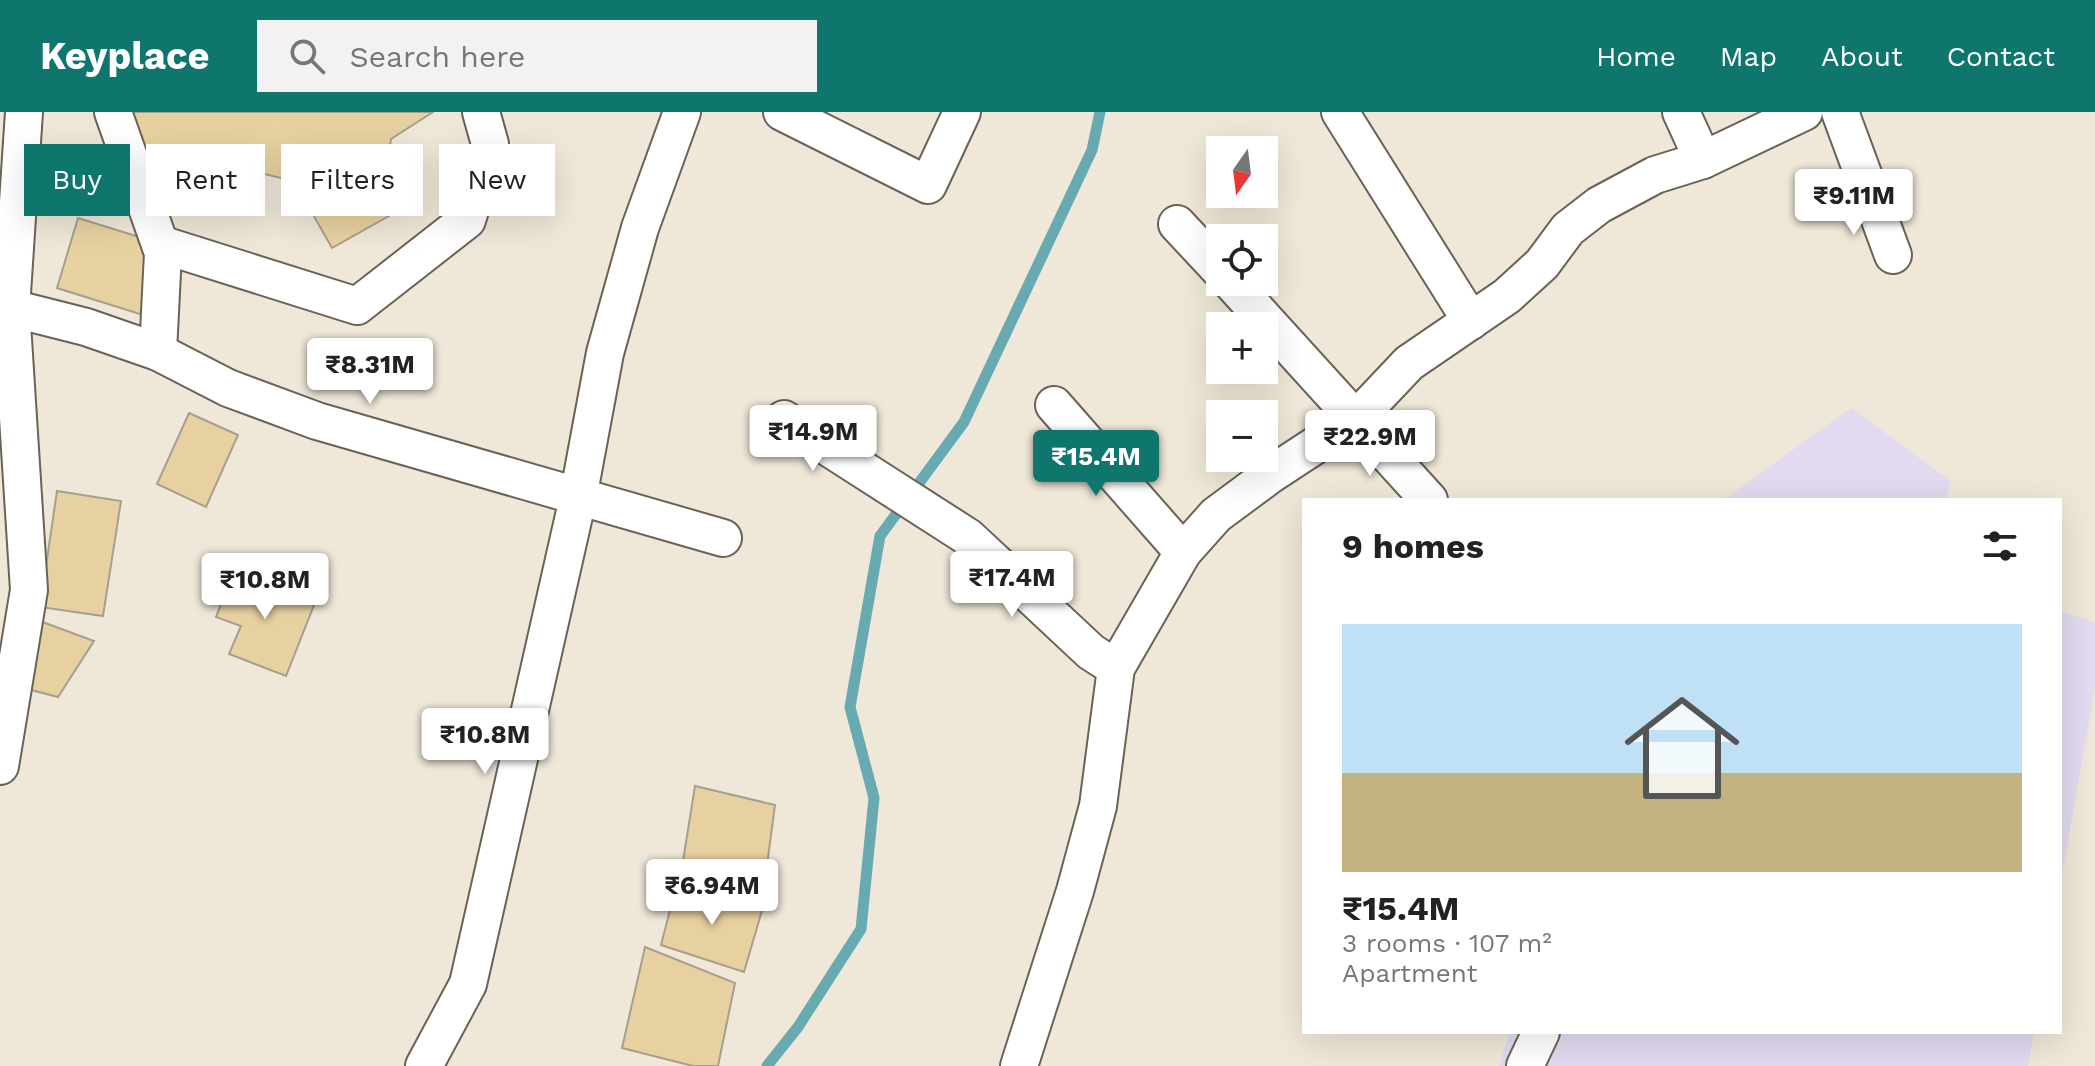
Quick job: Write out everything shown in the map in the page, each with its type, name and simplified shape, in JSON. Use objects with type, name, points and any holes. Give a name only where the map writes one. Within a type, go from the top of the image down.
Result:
[{"type":"street","points":[[0,766],[29,590],[11,308],[24,112]]},
{"type":"street","points":[[113,112],[163,253],[158,352]]},
{"type":"street","points":[[160,244],[357,306],[467,220],[490,144],[481,112]]},
{"type":"street","points":[[424,1066],[468,984],[578,498],[605,353],[640,228],[682,112]]},
{"type":"street","points":[[782,112],[928,185],[962,112]]},
{"type":"street","points":[[1340,112],[1471,321]]},
{"type":"street","points":[[1681,112],[1703,160]]},
{"type":"street","points":[[1019,1066],[1075,891],[1098,806],[1116,668],[1183,552],[1216,515],[1357,418],[1409,363],[1507,296],[1542,264],[1568,229],[1599,205],[1655,175],[1703,160],[1804,112]]},
{"type":"street","points":[[1840,112],[1893,255]]},
{"type":"street","points":[[1177,224],[1206,255]]},
{"type":"street","points":[[1244,296],[1427,498]]},
{"type":"street","points":[[11,308],[86,327],[158,352],[228,388],[317,421],[723,538]]},
{"type":"street","points":[[1054,405],[1183,552]]},
{"type":"street","points":[[784,419],[968,537],[1091,652],[1116,668]]},
{"type":"street","points":[[1525,1066],[1540,1034]]},
{"type":"shaded area","points":[[1851,408],[1951,481],[1947,498],[1726,498]]},
{"type":"shaded area","points":[[2062,612],[2095,622],[2095,688],[2062,875]]},
{"type":"shaded area","points":[[1509,1034],[2034,1034],[2028,1066],[1499,1066]]},
{"type":"building","points":[[131,112],[433,112],[391,139],[390,144],[281,144],[281,178],[265,174],[265,144],[146,144],[146,158]]},
{"type":"building","points":[[314,216],[389,216],[332,248]]},
{"type":"building","points":[[78,218],[165,245],[143,315],[57,288]]},
{"type":"building","points":[[189,413],[238,435],[206,507],[157,484]]},
{"type":"building","points":[[57,491],[121,501],[103,616],[40,607]]},
{"type":"building","points":[[235,568],[316,600],[286,676],[229,654],[241,626],[216,617]]},
{"type":"building","points":[[29,617],[94,641],[58,697],[16,686]]},
{"type":"building","points":[[695,786],[775,805],[764,888],[683,861]]},
{"type":"building","points":[[677,883],[763,907],[744,972],[661,945]]},
{"type":"building","points":[[645,947],[735,983],[718,1066],[693,1066],[622,1048]]},
{"type":"waterway","points":[[767,1066],[798,1027],[861,929],[874,798],[850,707],[880,536],[964,422],[1092,150],[1100,112]]}]
